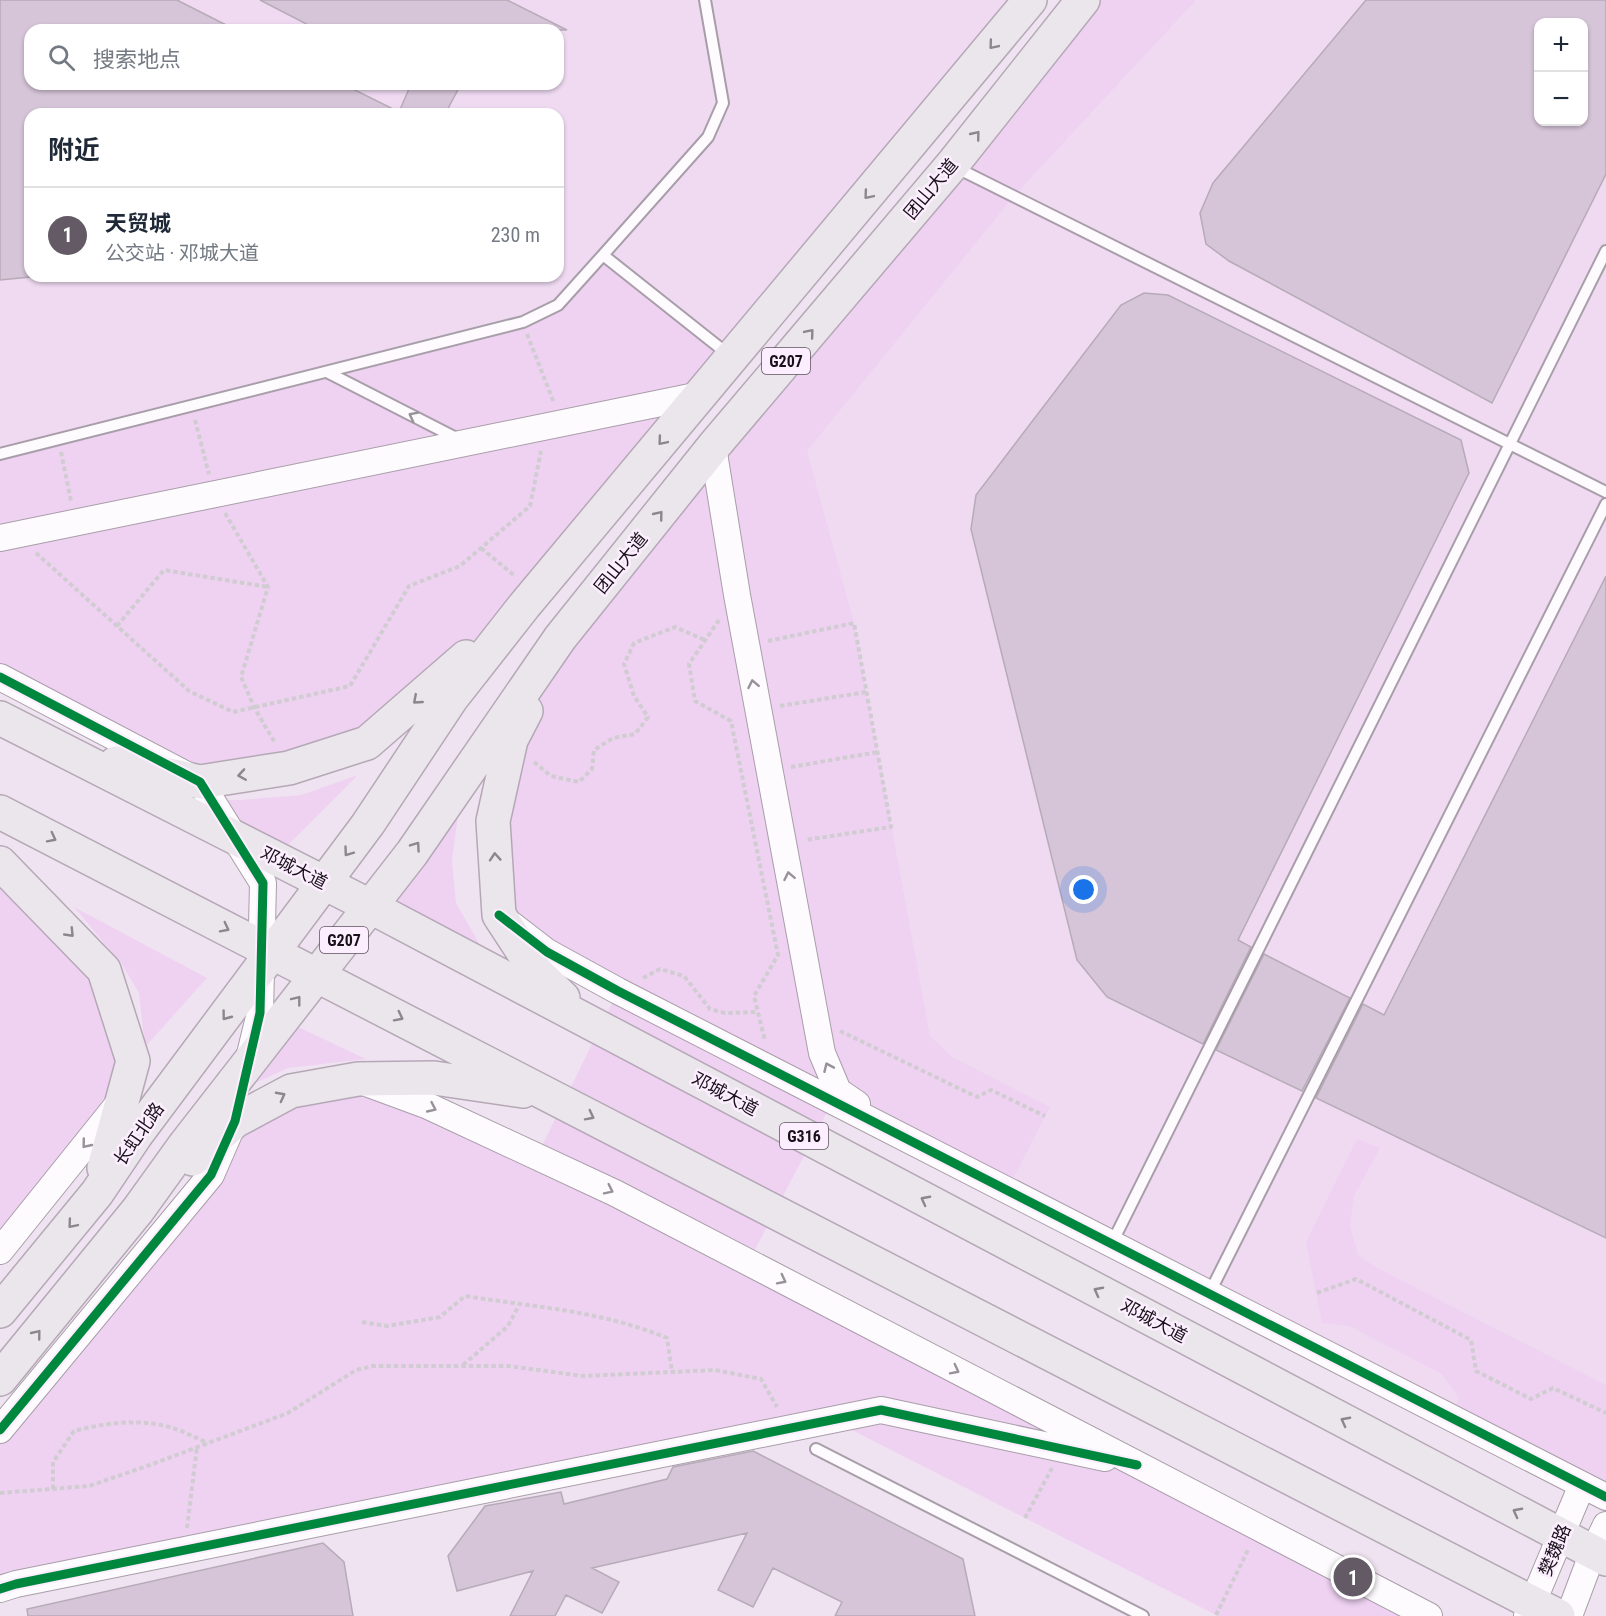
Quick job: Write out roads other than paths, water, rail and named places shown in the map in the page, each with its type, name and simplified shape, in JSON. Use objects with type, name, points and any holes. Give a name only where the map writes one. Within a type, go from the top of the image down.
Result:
[{"type":"highway","name":"G207","points":[[273,952],[368,824],[451,699],[529,599],[1030,0]]},
{"type":"highway","name":"团山大道","points":[[138,1210],[184,1146],[412,853],[560,638],[713,447],[952,165],[1083,0]]},
{"type":"highway","points":[[64,751],[200,782],[289,768],[367,743],[529,599]]},
{"type":"highway","points":[[570,626],[511,740],[493,821],[499,915],[537,973],[590,1023]]},
{"type":"highway","name":"邓城大道","points":[[0,718],[370,907],[1561,1535],[1602,1545]]},
{"type":"highway","points":[[0,812],[1539,1612]]},
{"type":"highway","points":[[0,863],[15,885],[104,970],[133,1061],[98,1193]]},
{"type":"highway","name":"长虹北路","points":[[0,1311],[98,1193],[136,1135],[273,952]]},
{"type":"highway","points":[[138,1210],[235,1121],[291,1091],[358,1079],[434,1078],[548,1095]]},
{"type":"highway","name":"G207","points":[[0,1379],[138,1210]]},
{"type":"street","points":[[7,536],[700,395]]},
{"type":"street","points":[[713,447],[746,646],[822,1053],[838,1091],[898,1135]]},
{"type":"street","points":[[0,677],[200,782],[263,883],[260,1012],[235,1121],[211,1175],[0,1430]]},
{"type":"street","points":[[499,915],[547,952],[618,991],[1606,1497]]},
{"type":"street","points":[[358,1079],[426,1105],[615,1193],[1429,1616]]},
{"type":"street","points":[[0,1251],[123,1098]]},
{"type":"street","points":[[0,1589],[881,1410],[1137,1465]]},
{"type":"street","name":"樊魏路","points":[[1539,1612],[1561,1535],[1582,1485]]},
{"type":"street","name":"樊魏路","points":[[1569,1616],[1602,1545]]},
{"type":"street","points":[[1396,1599],[1418,1616]]},
{"type":"lane","points":[[0,454],[523,322],[558,305],[708,136],[723,103],[705,0]]},
{"type":"lane","points":[[952,165],[1606,492]]},
{"type":"lane","points":[[1112,1244],[1606,251]]},
{"type":"lane","points":[[603,255],[732,357]]},
{"type":"lane","points":[[327,372],[466,443]]},
{"type":"lane","points":[[1209,1294],[1606,504]]},
{"type":"lane","points":[[816,1449],[1143,1616]]},
{"type":"place","name":"天贸城","points":[[1353,1577]]}]
